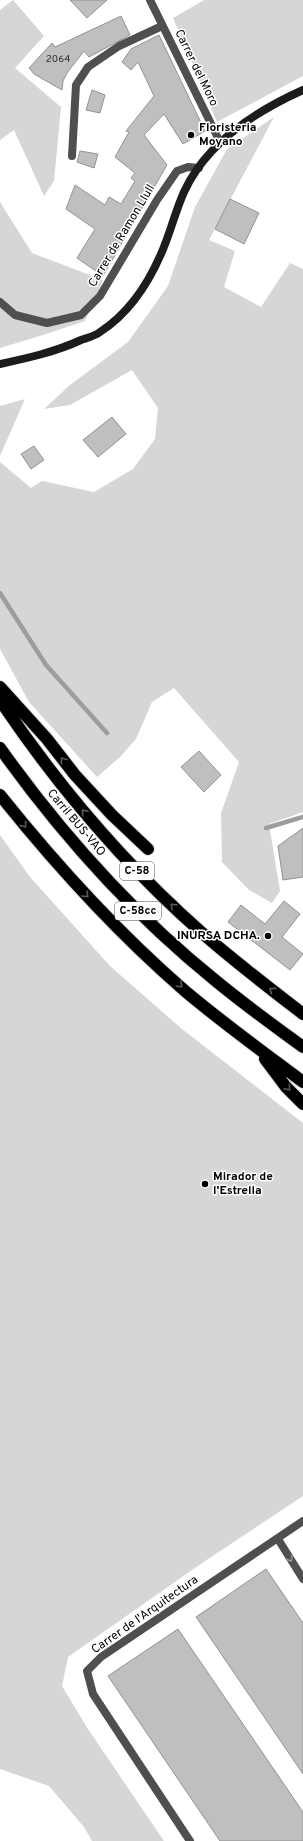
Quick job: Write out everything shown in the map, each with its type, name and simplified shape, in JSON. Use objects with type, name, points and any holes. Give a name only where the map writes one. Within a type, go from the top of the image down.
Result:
[{"type":"highway","points":[[0,687],[47,739],[75,775],[148,849]]},
{"type":"highway","name":"C-58","points":[[0,700],[33,748],[77,805],[125,858],[201,932],[251,974],[303,1014]]},
{"type":"highway","name":"Carril BUS-VAO","points":[[0,748],[43,807],[110,884],[216,981],[303,1047]]},
{"type":"highway","points":[[0,795],[37,841],[107,917],[185,990],[257,1048],[303,1082]]},
{"type":"highway","points":[[257,1048],[286,1087],[303,1104]]},
{"type":"street","name":"Carrer del Moro","points":[[150,0],[220,142]]},
{"type":"street","name":"Carrer del Moro","points":[[72,156],[76,85],[88,67],[119,46],[162,26]]},
{"type":"street","points":[[0,364],[60,349],[100,333],[114,321],[133,301],[150,277],[162,253],[184,191],[199,168],[220,142],[266,109],[303,90]]},
{"type":"street","name":"Carrer de Ramon Llull","points":[[0,302],[15,316],[47,323],[81,315],[100,296],[177,171],[188,167],[199,168]]},
{"type":"street","name":"Carrer de l'Arquitectura","points":[[190,1841],[93,1694],[87,1671],[101,1657],[303,1521]]},
{"type":"street","points":[[278,1539],[303,1579]]},
{"type":"shaded area","points":[[13,0],[44,36],[15,68],[61,107],[54,181],[44,196],[14,130],[0,140],[0,10]]},
{"type":"shaded area","points":[[204,0],[303,0],[303,76],[217,122],[173,18]]},
{"type":"shaded area","points":[[274,117],[209,240],[235,251],[224,287],[261,307],[290,263],[303,269],[303,812],[269,824],[280,891],[272,903],[249,890],[222,862],[221,813],[239,762],[174,688],[152,702],[136,739],[120,757],[97,777],[29,702],[0,649],[0,462],[31,488],[42,481],[94,492],[133,469],[155,439],[158,408],[132,370],[70,405],[44,409],[70,385],[128,342],[168,286],[195,207],[227,149]]},
{"type":"shaded area","points":[[0,202],[32,253],[103,280],[85,321],[0,348]]},
{"type":"shaded area","points":[[25,399],[0,456],[0,406]]},
{"type":"shaded area","points":[[0,835],[30,877],[110,966],[182,1029],[303,1123],[303,1496],[202,1563],[68,1657],[62,1686],[88,1729],[164,1841],[92,1841],[84,1827],[49,1786],[0,1769]]},
{"type":"building","points":[[70,0],[107,0],[87,18]]},
{"type":"building","points":[[121,16],[130,35],[89,57],[84,51],[67,73],[63,81],[62,90],[34,74],[29,68],[52,43],[55,47]]},
{"type":"building","points":[[159,35],[205,131],[183,144],[164,114],[144,135],[167,165],[103,276],[77,258],[95,229],[66,209],[75,185],[105,205],[109,197],[121,204],[135,181],[131,178],[135,173],[115,157],[129,132],[126,131],[154,96],[138,62],[131,70],[122,62],[131,49]]},
{"type":"building","points":[[92,90],[105,95],[100,113],[86,110]]},
{"type":"building","points":[[80,151],[98,154],[94,168],[77,162]]},
{"type":"building","points":[[230,199],[259,213],[244,244],[215,229]]},
{"type":"building","points":[[112,417],[126,434],[98,457],[83,440]]},
{"type":"building","points":[[34,446],[44,460],[31,469],[21,454]]},
{"type":"building","points":[[199,751],[221,775],[204,792],[181,767]]},
{"type":"building","points":[[303,828],[303,877],[283,880],[278,846]]},
{"type":"building","points":[[284,901],[300,914],[282,937],[303,954],[290,970],[228,922],[241,905],[265,924]]},
{"type":"building","points":[[266,1569],[303,1623],[303,1774],[196,1617]]},
{"type":"building","points":[[178,1629],[303,1812],[303,1841],[220,1841],[108,1676]]},
{"type":"waterway","points":[[0,593],[46,665],[107,733]]},
{"type":"waterway","points":[[266,828],[303,817]]},
{"type":"place","name":"Floristeria Moyano","points":[[191,135]]},
{"type":"place","name":"INURSA DCHA.","points":[[268,936]]},
{"type":"place","name":"Mirador de l'Estrella","points":[[205,1184]]}]
